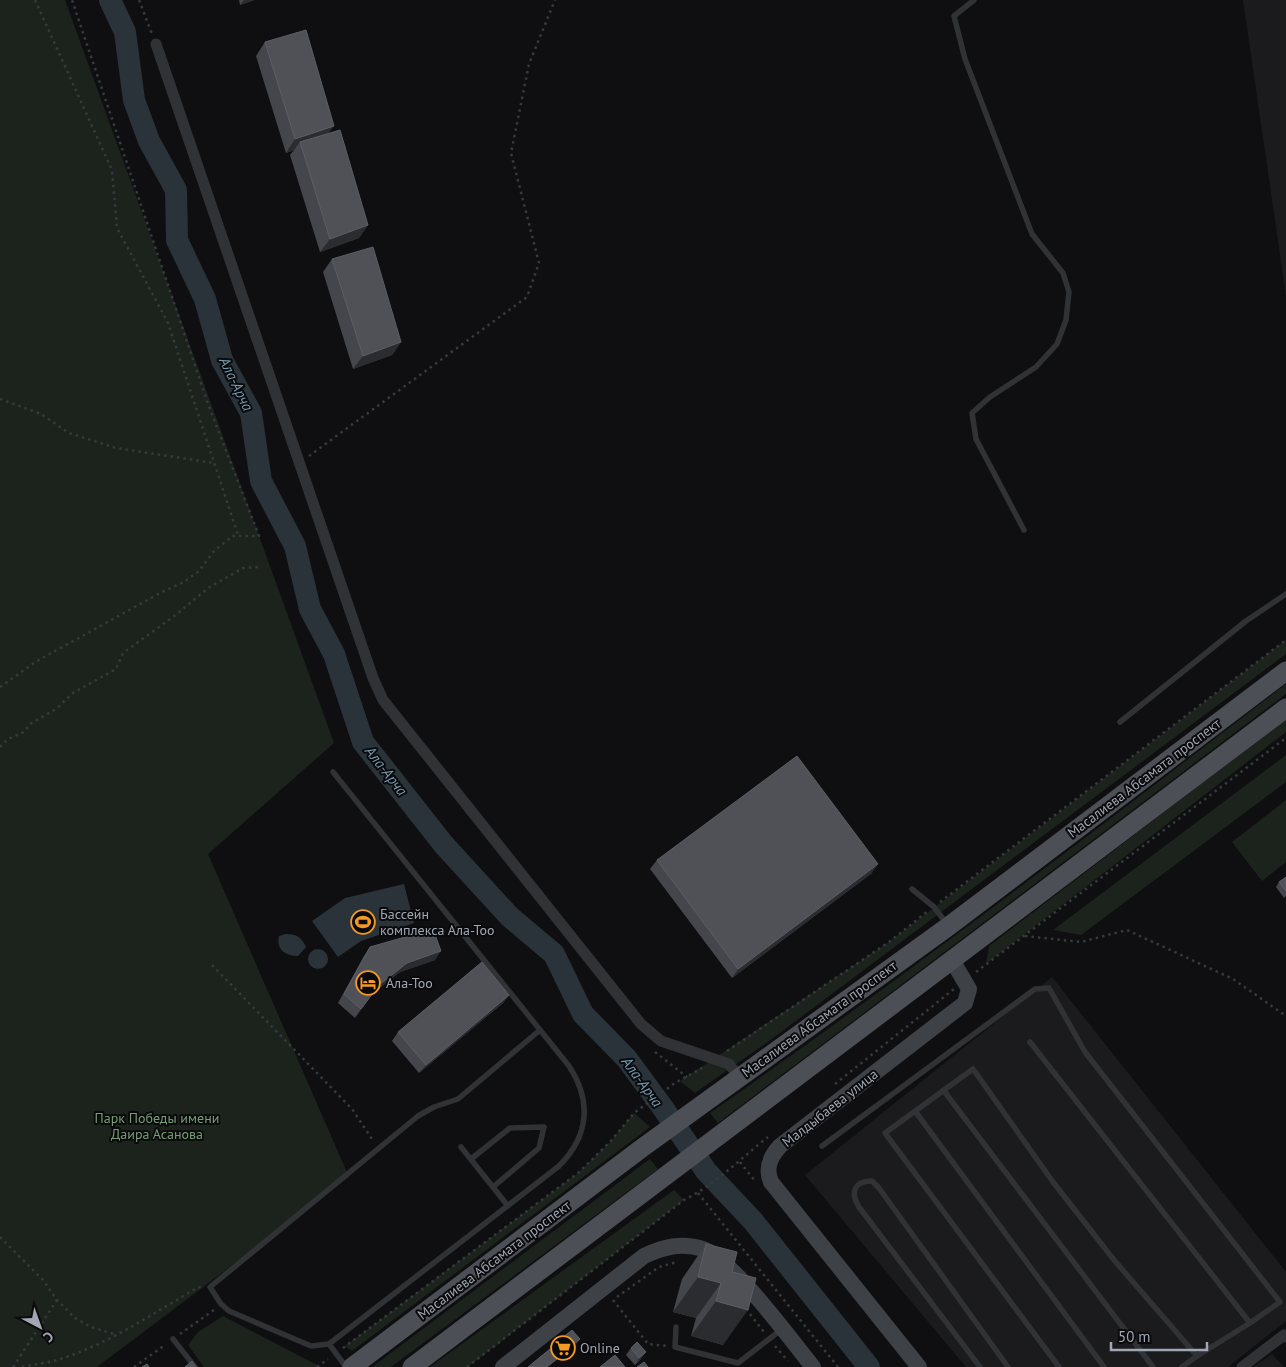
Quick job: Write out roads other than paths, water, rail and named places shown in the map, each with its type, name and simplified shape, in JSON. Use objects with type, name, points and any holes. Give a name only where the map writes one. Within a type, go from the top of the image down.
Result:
[{"type":"main road","name":"Масалиева Абсамата проспект","points":[[352,1367],[642,1148],[949,926],[1286,671]]},
{"type":"main road","points":[[412,1367],[726,1134],[952,960],[1286,708]]},
{"type":"street","points":[[156,44],[298,464],[373,678],[383,700],[641,1024],[661,1041],[717,1058],[730,1064],[739,1077]]},
{"type":"street","name":"Малдыбаева улица","points":[[919,1367],[771,1182],[768,1167],[770,1160],[780,1146],[958,1010],[968,996],[969,989],[952,960]]},
{"type":"street","points":[[503,1367],[632,1265],[656,1251],[672,1246],[692,1246],[712,1252],[720,1258],[776,1334],[813,1367]]},
{"type":"street","points":[[1242,1367],[1285,1335]]},
{"type":"lane","points":[[974,0],[954,16],[965,59],[1032,234],[1062,273],[1069,292],[1066,320],[1057,344],[1036,366],[990,397],[972,413],[976,439],[1024,530]]},
{"type":"lane","points":[[1120,722],[1246,621],[1286,594]]},
{"type":"lane","points":[[334,772],[540,1030],[580,1083],[584,1102],[584,1122],[578,1141],[568,1158],[329,1344],[311,1346],[230,1311],[222,1304],[210,1287],[418,1116],[434,1107],[458,1099],[540,1030]]},
{"type":"lane","points":[[912,889],[934,907],[949,926]]},
{"type":"lane","points":[[822,1146],[1035,989],[1050,988],[1085,1052],[1280,1302],[1182,1367]]},
{"type":"lane","points":[[1030,1042],[1250,1323]]},
{"type":"lane","points":[[1059,1367],[884,1133],[974,1069],[1114,1260],[1197,1356]]},
{"type":"lane","points":[[944,1091],[1153,1367]]},
{"type":"lane","points":[[915,1112],[1104,1367]]},
{"type":"lane","points":[[471,1159],[510,1128],[544,1127],[539,1148],[493,1187]]},
{"type":"lane","points":[[462,1146],[508,1206]]},
{"type":"lane","points":[[980,1367],[856,1202],[853,1191],[857,1184],[864,1181],[872,1181],[879,1188],[1008,1367]]},
{"type":"lane","points":[[676,1327],[675,1347],[738,1363],[776,1334]]},
{"type":"lane","points":[[173,1339],[195,1367]]},
{"type":"lane","points":[[329,1344],[346,1367]]},
{"type":"waterway","name":"Ала-Арча","points":[[110,0],[125,32],[134,100],[149,141],[176,190],[177,240],[205,299],[222,360],[251,413],[261,481],[295,546],[310,609],[334,654],[363,742],[444,845],[510,917],[554,954],[583,1014],[627,1059],[706,1171],[753,1221],[869,1367]]},
{"type":"place","name":"Бассейн комплекса Ала-Тоо","points":[[363,922]]},
{"type":"place","name":"Ала-Тоо","points":[[368,983]]},
{"type":"place","name":"Online","points":[[563,1348]]},
{"type":"park label","name":"Парк Победы имени Даира Асанова","points":[[157,1126]]}]
